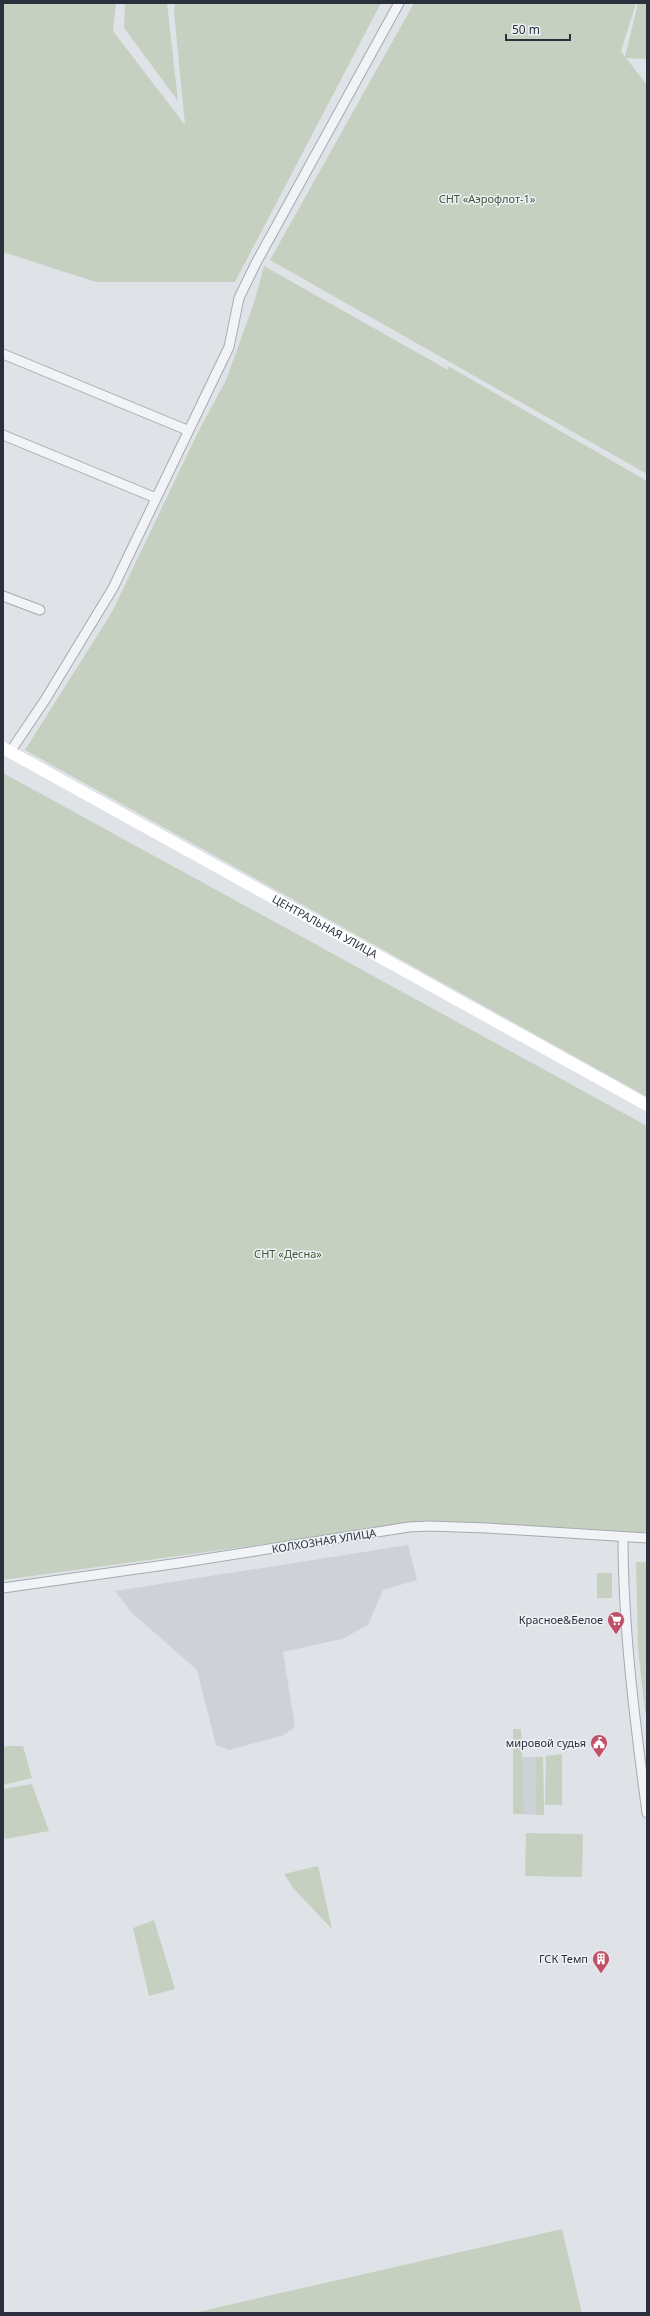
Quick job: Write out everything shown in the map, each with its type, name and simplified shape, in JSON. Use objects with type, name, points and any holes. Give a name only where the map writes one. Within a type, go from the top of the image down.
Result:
[{"type":"street","points":[[6,750],[45,700],[113,588],[228,347],[239,298],[256,263],[399,3]]},
{"type":"street","points":[[3,354],[188,430]]},
{"type":"street","points":[[3,435],[156,498]]},
{"type":"street","points":[[3,596],[40,610]]},
{"type":"street","name":"ЦЕНТРАЛЬНАЯ УЛИЦА","points":[[6,750],[647,1105]]},
{"type":"street","name":"КОЛХОЗНАЯ УЛИЦА","points":[[3,1588],[179,1563],[409,1527],[441,1526],[647,1538]]},
{"type":"street","points":[[623,1537],[623,1576],[628,1639],[647,1813]]},
{"type":"shaded area","points":[[408,1545],[417,1580],[383,1590],[368,1625],[342,1639],[283,1652],[295,1727],[284,1735],[229,1750],[216,1745],[197,1670],[131,1612],[115,1591]]},
{"type":"shaded area","points":[[513,1729],[521,1729],[522,1757],[543,1757],[544,1815],[513,1814]]},
{"type":"green space","points":[[3,3],[116,3],[113,31],[185,125],[174,12],[175,3],[381,3],[235,282],[96,282],[3,252]]},
{"type":"green space","points":[[125,3],[167,3],[178,101],[124,28]]},
{"type":"green space","name":"СНТ «Аэрофлот-1»","points":[[414,3],[636,3],[621,51],[625,57],[638,3],[647,3],[647,59],[626,58],[647,85],[647,474],[270,260]]},
{"type":"green space","points":[[264,266],[448,370],[448,366],[647,481],[647,1097],[25,750],[112,612],[198,432],[226,380],[254,303]]},
{"type":"green space","name":"СНТ «Десна»","points":[[3,773],[647,1126],[647,1533],[432,1521],[3,1580]]},
{"type":"green space","points":[[636,1562],[647,1562],[647,1712],[645,1712],[638,1649]]},
{"type":"green space","points":[[597,1573],[612,1573],[612,1598],[597,1598]]},
{"type":"green space","points":[[513,1729],[521,1729],[524,1814],[513,1814]]},
{"type":"green space","points":[[23,1746],[32,1778],[3,1785],[3,1747]]},
{"type":"green space","points":[[562,1754],[562,1805],[545,1805],[546,1756]]},
{"type":"green space","points":[[536,1757],[543,1757],[544,1815],[536,1815]]},
{"type":"green space","points":[[32,1784],[49,1831],[5,1839],[3,1829],[3,1789]]},
{"type":"green space","points":[[526,1833],[583,1834],[582,1877],[525,1876]]},
{"type":"green space","points":[[318,1866],[332,1929],[294,1889],[284,1874]]},
{"type":"green space","points":[[154,1920],[175,1989],[149,1996],[133,1928]]},
{"type":"green space","points":[[562,2229],[582,2313],[193,2313]]},
{"type":"place","name":"Красное&Белое","points":[[616,1635]]},
{"type":"place","name":"мировой судья","points":[[599,1758]]},
{"type":"place","name":"ГСК Темп","points":[[601,1974]]}]
